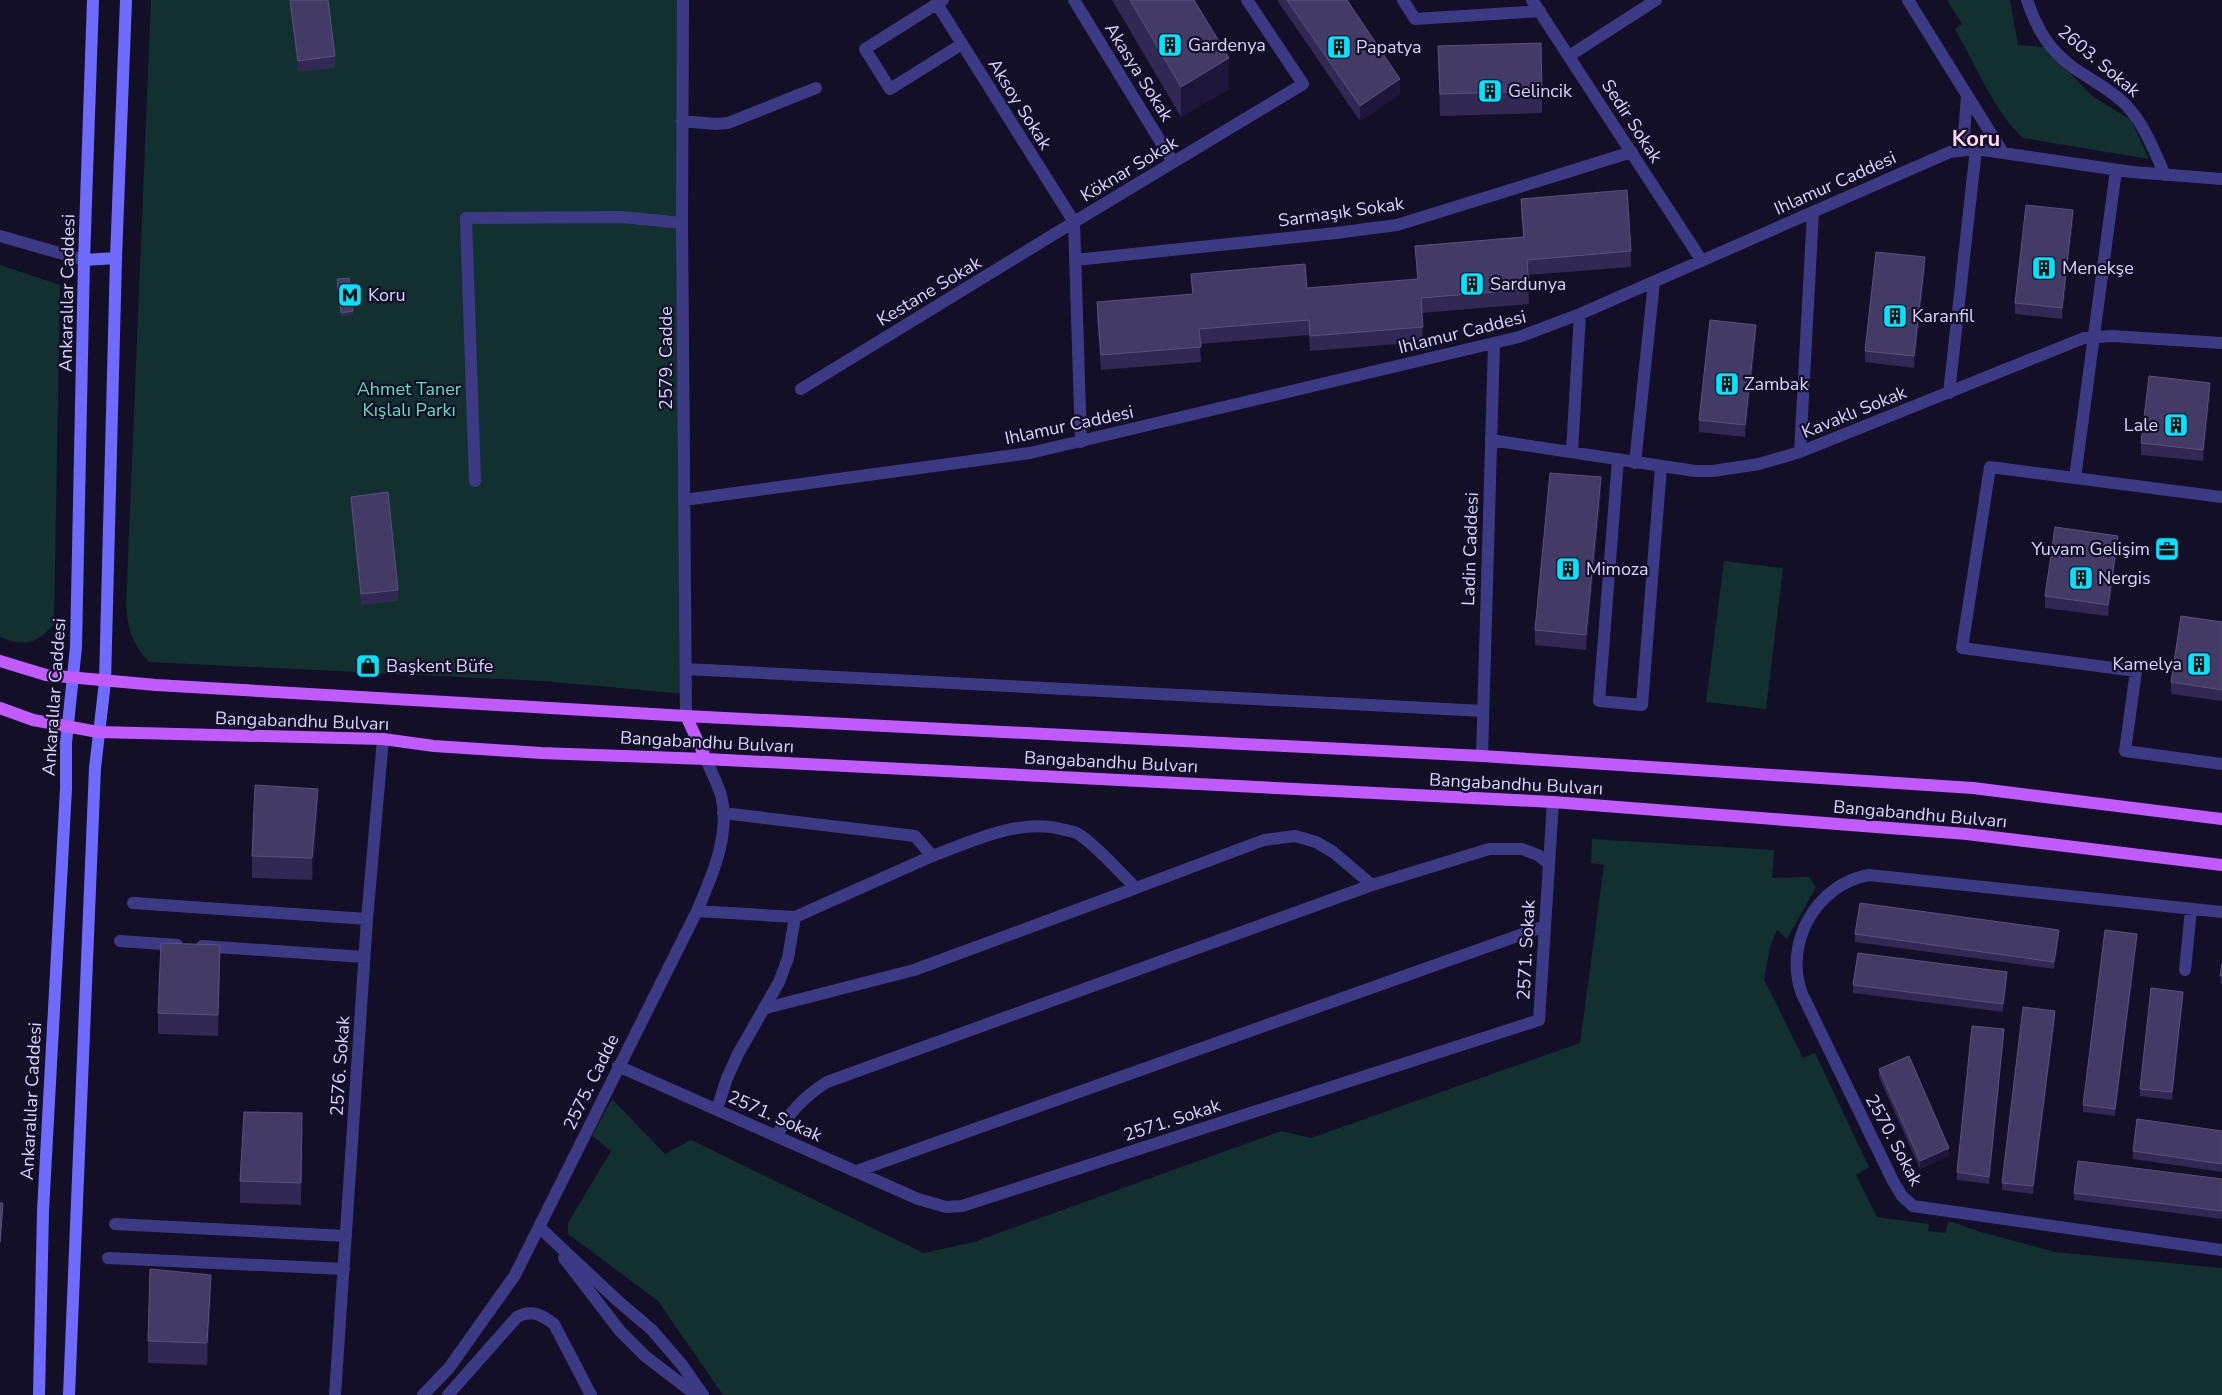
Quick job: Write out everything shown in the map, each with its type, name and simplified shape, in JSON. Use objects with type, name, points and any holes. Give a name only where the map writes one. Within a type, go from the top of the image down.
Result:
[{"type":"main road","name":"Ankaralılar Caddesi","points":[[39,1395],[43,1211],[68,727],[75,679],[84,260],[93,0]]},
{"type":"main road","points":[[69,1395],[95,768],[105,682],[116,258],[126,0]]},
{"type":"main road","points":[[84,260],[116,258]]},
{"type":"main road","name":"Bangabandhu Bulvarı","points":[[0,661],[36,672],[105,682],[686,716],[1482,756],[1973,788],[2222,819]]},
{"type":"main road","name":"Bangabandhu Bulvarı","points":[[0,708],[33,720],[98,732],[384,739],[434,746],[542,753],[706,759],[1552,802],[1967,834],[2222,865]]},
{"type":"main road","points":[[686,716],[706,759]]},
{"type":"street","name":"2579. Cadde","points":[[683,0],[682,223],[686,716]]},
{"type":"street","name":"Akasya Sokak","points":[[1074,0],[1174,162]]},
{"type":"street","name":"Köknar Sokak","points":[[1081,442],[1074,222],[1303,84],[1247,0]]},
{"type":"street","points":[[1403,0],[1415,19],[1540,12]]},
{"type":"street","name":"Sedir Sokak","points":[[1532,0],[1702,261]]},
{"type":"street","points":[[1569,56],[1656,0]]},
{"type":"street","points":[[1908,0],[2003,153]]},
{"type":"street","name":"2603. Sokak","points":[[2027,0],[2041,35],[2056,52],[2073,67],[2125,103],[2136,116],[2165,175]]},
{"type":"street","points":[[940,2],[865,49],[890,89],[962,44]]},
{"type":"street","name":"Aksoy Sokak","points":[[940,2],[962,44],[1074,222]]},
{"type":"street","points":[[682,121],[715,124],[728,123],[816,88]]},
{"type":"street","points":[[1949,393],[1970,149],[1967,95]]},
{"type":"street","name":"Ihlamur Caddesi","points":[[684,500],[1003,458],[1081,442],[1494,343],[1542,329],[1580,314],[1950,152],[1970,149],[2116,170],[2222,179]]},
{"type":"street","name":"Sarmaşık Sokak","points":[[1075,260],[1329,234],[1397,225],[1632,152]]},
{"type":"street","points":[[2075,478],[2116,170]]},
{"type":"street","points":[[1800,452],[1814,212]]},
{"type":"street","points":[[476,481],[466,218],[622,217],[682,223]]},
{"type":"street","name":"Kestane Sokak","points":[[801,389],[1074,222]]},
{"type":"street","points":[[0,236],[84,260]]},
{"type":"street","points":[[1635,463],[1654,282]]},
{"type":"street","points":[[1572,452],[1580,314]]},
{"type":"street","name":"Kavaklı Sokak","points":[[1491,440],[1661,467],[1713,471],[1759,464],[1800,452],[2076,341],[2093,337],[2112,336],[2222,342]]},
{"type":"street","name":"Ladin Caddesi","points":[[1482,756],[1494,343]]},
{"type":"street","points":[[1618,460],[1599,702],[1642,705],[1661,467]]},
{"type":"street","points":[[2222,497],[1990,467],[1962,648],[2136,671],[2125,751],[2222,764]]},
{"type":"street","points":[[686,669],[1483,711]]},
{"type":"street","name":"2576. Sokak","points":[[335,1395],[364,957],[384,739]]},
{"type":"street","name":"2575. Cadde","points":[[423,1395],[449,1368],[504,1293],[697,911],[720,848],[723,813],[721,796],[706,759]]},
{"type":"street","name":"2571. Sokak","points":[[618,1066],[931,1204],[946,1207],[962,1206],[1539,1020],[1552,802]]},
{"type":"street","points":[[723,813],[915,836],[932,856]]},
{"type":"street","points":[[697,911],[796,917],[932,856],[989,835],[1034,826],[1058,828],[1078,834],[1136,888]]},
{"type":"street","points":[[766,1008],[914,970],[1264,840],[1295,836],[1316,842],[1333,852],[1372,885]]},
{"type":"street","points":[[777,1136],[788,1116],[795,1108],[827,1082],[1372,885],[1488,849],[1522,849],[1538,855],[1549,864]]},
{"type":"street","name":"2570. Sokak","points":[[2191,909],[1869,875],[1850,880],[1834,889],[1816,908],[1805,927],[1796,954],[1797,978],[1802,994],[1893,1181],[1907,1202],[1913,1206],[2222,1250]]},
{"type":"street","points":[[134,903],[367,919]]},
{"type":"street","points":[[2185,970],[2191,909],[2222,912]]},
{"type":"street","points":[[717,1110],[727,1078],[738,1054],[766,1008],[779,982],[788,958],[796,917]]},
{"type":"street","points":[[857,1172],[1545,926]]},
{"type":"street","points":[[120,941],[364,957]]},
{"type":"street","points":[[114,1224],[346,1236]]},
{"type":"street","points":[[539,1227],[620,1331],[645,1356],[696,1395]]},
{"type":"street","points":[[539,1227],[652,1330],[682,1365],[703,1395]]},
{"type":"street","points":[[108,1258],[344,1270]]},
{"type":"street","points":[[448,1395],[517,1318],[524,1313],[533,1312],[544,1316],[554,1324],[591,1395]]},
{"type":"green space","name":"Ahmet Taner Kışlalı Parkı","points":[[151,0],[683,0],[686,694],[543,681],[149,662],[143,655],[132,637],[126,607]]},
{"type":"green space","points":[[1947,0],[2010,0],[2018,45],[2045,47],[2092,96],[2131,120],[2149,159],[2023,138],[2003,115],[1986,87],[1955,29],[1962,24]]},
{"type":"green space","points":[[0,265],[60,285],[54,624],[36,640],[23,643],[0,637]]},
{"type":"green space","points":[[1724,561],[1783,568],[1766,709],[1706,702]]},
{"type":"green space","points":[[1592,839],[1774,850],[1772,878],[1809,877],[1816,887],[1787,939],[1777,930],[1770,947],[1764,979],[1803,1058],[1815,1053],[1869,1167],[1856,1175],[1877,1217],[1929,1224],[1928,1231],[1945,1233],[1949,1221],[1981,1232],[2055,1252],[2222,1268],[2222,1395],[723,1395],[658,1301],[568,1234],[568,1223],[611,1151],[592,1136],[612,1099],[665,1154],[691,1140],[924,1253],[974,1242],[1281,1131],[1311,1138],[1580,1043],[1604,865],[1591,863]]},
{"type":"building","points":[[290,0],[328,0],[335,56],[298,61]]},
{"type":"building","points":[[1130,0],[1194,0],[1229,58],[1181,87]]},
{"type":"building","name":"Papatya","points":[[1287,0],[1347,0],[1400,79],[1360,106]]},
{"type":"building","points":[[1541,43],[1542,91],[1440,94],[1438,46]]},
{"type":"building","name":"Sardunya","points":[[1627,190],[1631,251],[1527,260],[1529,289],[1421,298],[1423,327],[1310,336],[1309,320],[1199,329],[1201,347],[1101,355],[1097,302],[1193,294],[1191,274],[1305,264],[1307,288],[1418,279],[1415,246],[1524,237],[1521,199]]},
{"type":"building","name":"Menekşe","points":[[2026,205],[2073,210],[2062,308],[2015,303]]},
{"type":"building","name":"Karanfil","points":[[1876,252],[1925,257],[1914,356],[1865,351]]},
{"type":"building","points":[[349,278],[353,311],[341,313],[337,279]]},
{"type":"building","name":"Zambak","points":[[1710,320],[1756,325],[1745,425],[1699,420]]},
{"type":"building","name":"Lale","points":[[2149,376],[2210,383],[2203,450],[2141,443]]},
{"type":"building","name":"Mimoza","points":[[1550,473],[1601,477],[1586,635],[1535,630]]},
{"type":"building","points":[[388,492],[398,590],[361,594],[351,497]]},
{"type":"building","name":"Nergis","points":[[2055,527],[2118,536],[2108,605],[2045,596]]},
{"type":"building","name":"Kamelya","points":[[2181,616],[2222,622],[2222,690],[2171,682]]},
{"type":"building","points":[[255,785],[318,789],[312,858],[252,856]]},
{"type":"building","points":[[1860,903],[2059,930],[2054,962],[1855,934]]},
{"type":"building","points":[[2105,930],[2137,934],[2115,1109],[2083,1105]]},
{"type":"building","points":[[161,943],[220,945],[218,1015],[158,1013]]},
{"type":"building","points":[[1858,953],[2007,972],[2003,1004],[1853,985]]},
{"type":"building","points":[[2151,988],[2183,992],[2172,1092],[2140,1089]]},
{"type":"building","points":[[2023,1007],[2055,1011],[2033,1186],[2002,1183]]},
{"type":"building","points":[[1972,1026],[2004,1029],[1989,1177],[1957,1172]]},
{"type":"building","points":[[1909,1056],[1949,1148],[1920,1161],[1879,1069]]},
{"type":"building","points":[[244,1112],[302,1113],[301,1183],[240,1181]]},
{"type":"building","points":[[2137,1119],[2222,1131],[2222,1164],[2133,1151]]},
{"type":"building","points":[[2078,1161],[2222,1179],[2222,1211],[2074,1193]]},
{"type":"building","points":[[0,1203],[3,1203],[0,1242]]},
{"type":"building","points":[[150,1269],[211,1275],[207,1343],[148,1341]]},
{"type":"place","name":"Gardenya","points":[[1170,45]]},
{"type":"place","name":"Papatya","points":[[1339,47]]},
{"type":"place","name":"Gelincik","points":[[1490,91]]},
{"type":"place","name":"Menekşe","points":[[2044,268]]},
{"type":"place","name":"Sardunya","points":[[1472,284]]},
{"type":"place","name":"Koru","points":[[350,295]]},
{"type":"place","name":"Karanfil","points":[[1895,316]]},
{"type":"place","name":"Zambak","points":[[1727,384]]},
{"type":"place","name":"Lale","points":[[2176,425]]},
{"type":"place","name":"Yuvam Gelişim","points":[[2167,549]]},
{"type":"place","name":"Mimoza","points":[[1568,569]]},
{"type":"place","name":"Nergis","points":[[2081,578]]},
{"type":"place","name":"Kamelya","points":[[2199,664]]},
{"type":"place","name":"Başkent Büfe","points":[[368,666]]},
{"type":"district","name":"Koru","points":[[1976,139]]}]
